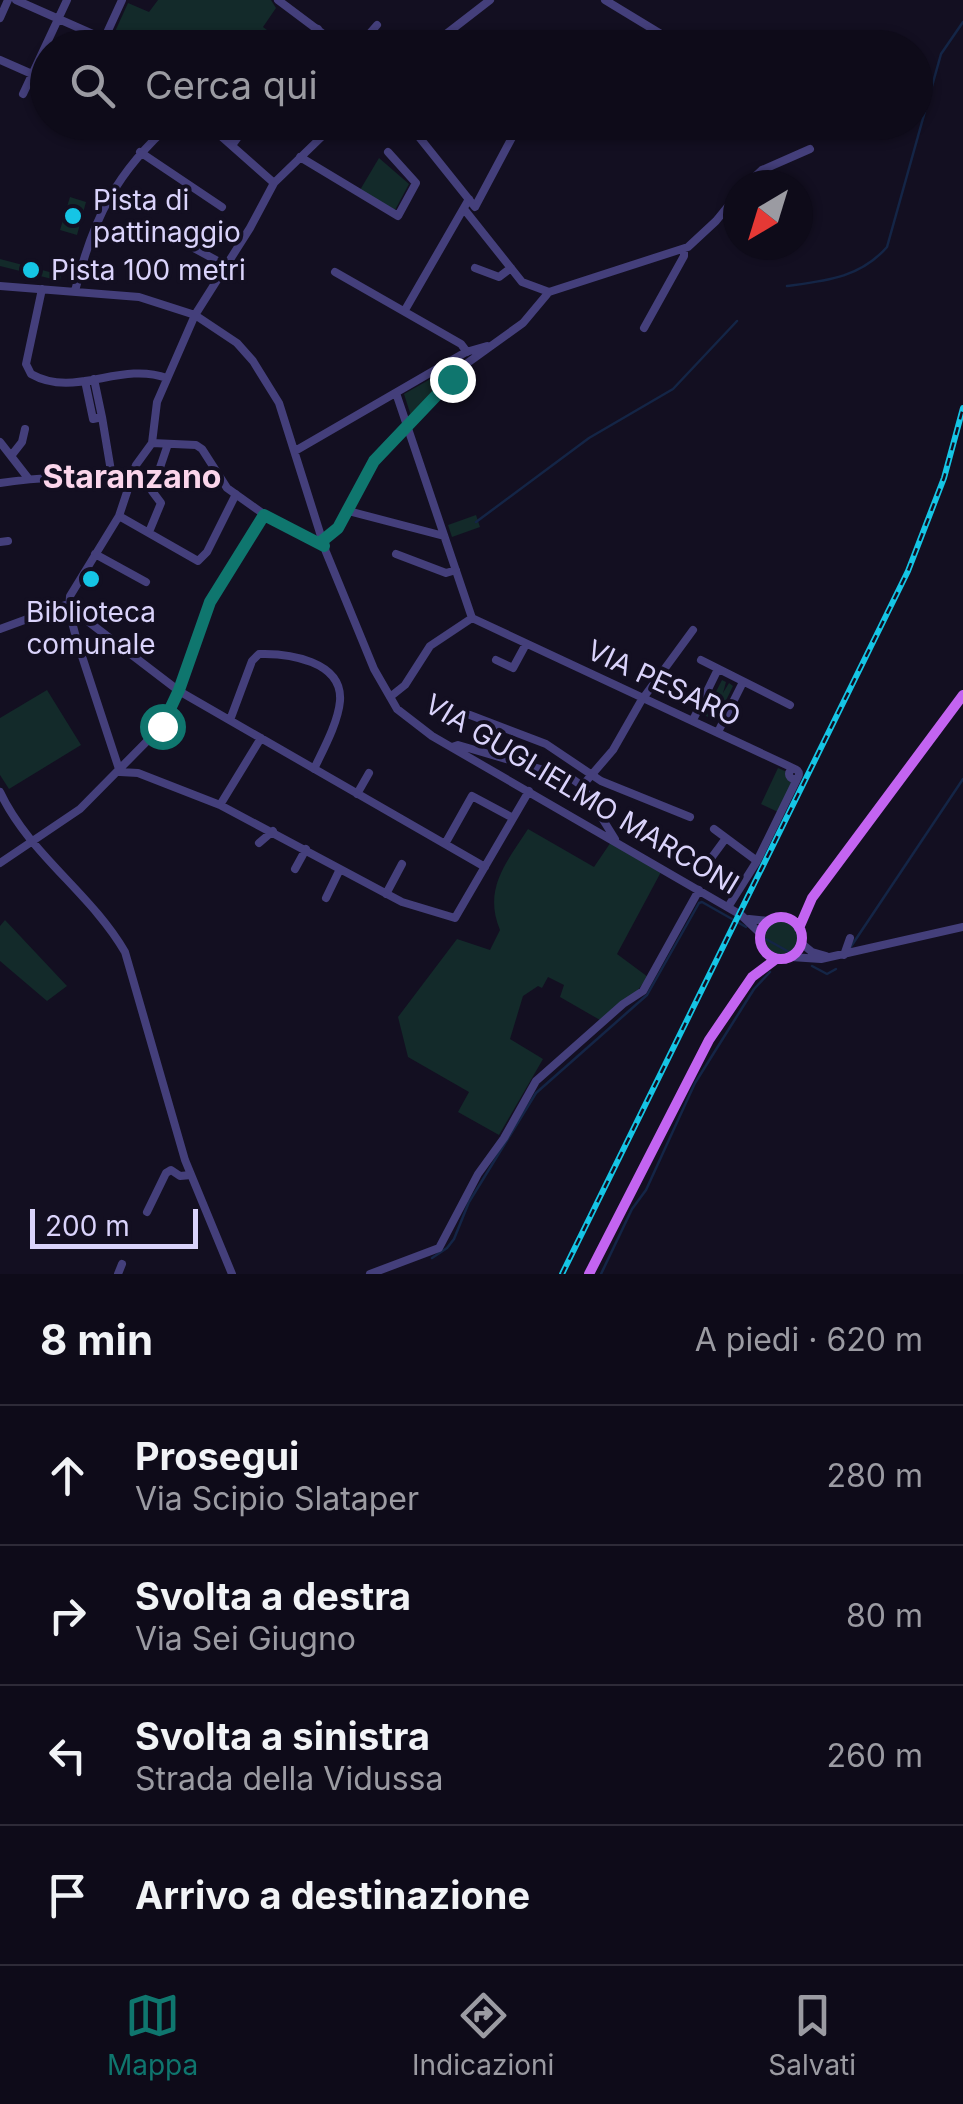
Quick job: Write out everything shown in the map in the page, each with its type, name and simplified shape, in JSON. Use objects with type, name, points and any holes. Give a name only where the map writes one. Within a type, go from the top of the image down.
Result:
[{"type":"main road","points":[[752,978],[776,958],[791,957],[801,942],[799,928],[812,898],[963,695]]},
{"type":"main road","points":[[589,1274],[693,1067],[752,978],[762,948],[760,934],[770,921],[786,918],[812,898]]},
{"type":"main road","points":[[786,918],[799,928]]},
{"type":"main road","points":[[762,948],[776,958]]},
{"type":"street","points":[[0,18],[12,0],[79,30]]},
{"type":"street","points":[[53,30],[67,0]]},
{"type":"street","points":[[108,30],[122,0]]},
{"type":"street","points":[[278,0],[318,30]]},
{"type":"street","points":[[451,30],[490,0]]},
{"type":"street","points":[[605,0],[654,30]]},
{"type":"street","points":[[373,30],[378,25]]},
{"type":"street","points":[[0,60],[30,73]]},
{"type":"street","points":[[23,94],[30,78]]},
{"type":"street","points":[[76,291],[90,239],[114,187],[154,140]]},
{"type":"street","points":[[228,140],[274,183]]},
{"type":"street","points":[[233,144],[236,140]]},
{"type":"street","points":[[120,772],[68,608],[75,584],[119,516],[130,480],[152,443],[157,402],[196,314],[274,183],[317,140]]},
{"type":"street","points":[[421,140],[472,203]]},
{"type":"street","points":[[405,310],[510,140]]},
{"type":"street","points":[[762,170],[810,149]]},
{"type":"street","points":[[140,152],[222,206]]},
{"type":"street","points":[[388,152],[427,190]]},
{"type":"street","points":[[300,157],[398,216],[416,183]]},
{"type":"street","points":[[464,209],[522,282],[549,292]]},
{"type":"street","points":[[295,451],[517,328],[549,292],[684,249],[723,213]]},
{"type":"street","points":[[157,228],[225,266]]},
{"type":"street","points":[[644,328],[684,256],[684,249]]},
{"type":"street","points":[[475,268],[499,277],[511,268]]},
{"type":"street","points":[[335,272],[462,344],[469,356]]},
{"type":"street","name":"VIA GUGLIELMO MARCONI","points":[[0,286],[139,297],[196,314],[237,343],[279,404],[323,543],[374,669],[397,709],[452,748],[747,918],[760,934]]},
{"type":"street","points":[[42,289],[26,364],[30,374],[55,385],[144,372],[167,378]]},
{"type":"street","points":[[152,443],[196,445],[218,477],[236,494],[264,515],[323,543],[348,511],[374,461],[469,356]]},
{"type":"street","points":[[90,380],[102,417],[112,477]]},
{"type":"street","points":[[390,697],[405,685],[430,646],[472,618],[396,393]]},
{"type":"street","points":[[10,456],[22,442],[24,430]]},
{"type":"street","points":[[0,442],[28,478]]},
{"type":"street","points":[[149,532],[161,502],[152,491],[168,444]]},
{"type":"street","points":[[0,482],[28,478],[130,480]]},
{"type":"street","points":[[119,516],[201,560],[236,494]]},
{"type":"street","points":[[348,511],[444,536]]},
{"type":"street","points":[[0,864],[80,810],[162,726],[210,602],[264,515]]},
{"type":"street","points":[[96,554],[146,582]]},
{"type":"street","points":[[396,554],[446,573],[456,570]]},
{"type":"street","points":[[0,629],[68,608],[179,690],[485,867]]},
{"type":"street","name":"VIA PESARO","points":[[472,618],[782,762],[794,772],[758,861]]},
{"type":"street","points":[[582,786],[614,750],[644,698],[693,630]]},
{"type":"street","points":[[496,660],[513,668],[526,644]]},
{"type":"street","points":[[230,720],[252,661],[260,654],[298,655],[333,679],[340,702],[314,769]]},
{"type":"street","points":[[701,660],[790,705]]},
{"type":"street","points":[[693,720],[718,669]]},
{"type":"street","points":[[718,732],[743,682]]},
{"type":"street","points":[[470,716],[546,744],[600,781],[690,817]]},
{"type":"street","points":[[220,805],[262,738]]},
{"type":"street","points":[[452,748],[458,744],[572,778],[582,786],[615,839]]},
{"type":"street","points":[[131,761],[138,774]]},
{"type":"street","points":[[120,772],[138,774],[220,805],[402,902],[455,918],[528,791]]},
{"type":"street","points":[[357,794],[370,773]]},
{"type":"street","points":[[0,792],[14,822],[125,952],[191,1174],[232,1274]]},
{"type":"street","points":[[445,844],[472,796],[513,818]]},
{"type":"street","points":[[714,829],[758,861],[728,907]]},
{"type":"street","points":[[260,843],[273,831]]},
{"type":"street","points":[[712,857],[726,838]]},
{"type":"street","points":[[295,870],[306,850]]},
{"type":"street","points":[[386,894],[402,864]]},
{"type":"street","points":[[326,898],[340,869]]},
{"type":"street","points":[[370,1274],[439,1248],[478,1174],[504,1138],[536,1081],[643,992],[700,890]]},
{"type":"street","name":"VIA GUGLIELMO MARCONI","points":[[747,918],[770,921]]},
{"type":"street","points":[[791,957],[831,957],[963,927]]},
{"type":"street","points":[[844,954],[850,938]]},
{"type":"street","points":[[801,942],[812,952],[831,957]]},
{"type":"street","points":[[147,1212],[166,1172],[191,1174]]},
{"type":"street","points":[[118,1274],[122,1264]]},
{"type":"green space","points":[[158,0],[271,0],[276,8],[263,27],[267,30],[116,30],[128,3],[149,12]]},
{"type":"green space","points":[[379,158],[409,184],[395,210],[360,190]]},
{"type":"green space","name":"Pista di pattinaggio","points":[[70,197],[86,202],[77,235],[60,230]]},
{"type":"green space","name":"Pista 100 metri","points":[[0,259],[61,275],[60,281],[0,266]]},
{"type":"green space","points":[[464,362],[411,416],[404,394]]},
{"type":"green space","points":[[476,515],[480,527],[452,537],[448,525]]},
{"type":"green space","points":[[722,680],[726,682],[723,693],[729,683],[733,686],[716,721],[712,719],[714,708],[708,717],[704,715]]},
{"type":"green space","points":[[47,690],[81,745],[9,789],[0,775],[0,718]]},
{"type":"green space","points":[[778,768],[793,781],[778,812],[761,804]]},
{"type":"green space","points":[[528,829],[594,867],[611,842],[661,872],[617,954],[648,977],[637,991],[600,1020],[560,997],[564,985],[548,977],[542,988],[538,986],[523,996],[510,1039],[543,1059],[499,1135],[458,1112],[469,1092],[408,1057],[398,1017],[457,939],[490,950],[500,930],[494,902],[499,877]]},
{"type":"green space","points":[[5,920],[67,986],[47,1001],[0,961],[0,926]]},
{"type":"green space","points":[[781,921],[793,926],[798,938],[793,950],[781,955],[769,950],[764,938],[769,926]]},
{"type":"waterway","points":[[933,83],[941,54],[963,22]]},
{"type":"waterway","points":[[787,286],[854,272],[887,247],[917,140]]},
{"type":"waterway","points":[[476,522],[589,438],[673,389],[737,321]]},
{"type":"waterway","points":[[850,948],[963,779]]},
{"type":"waterway","points":[[432,1258],[454,1239],[469,1202],[536,1093],[647,995],[699,903],[732,919]]},
{"type":"waterway","points":[[739,923],[746,927]]},
{"type":"waterway","points":[[764,938],[789,952]]},
{"type":"waterway","points":[[812,966],[827,974],[836,969]]},
{"type":"waterway","points":[[601,1274],[632,1209],[646,1190],[695,1083],[754,989],[770,972]]},
{"type":"railway","points":[[562,1274],[908,571],[944,478],[963,408]]},
{"type":"place","name":"Pista di pattinaggio","points":[[73,216]]},
{"type":"place","name":"Pista 100 metri","points":[[31,270]]},
{"type":"place","name":"Biblioteca comunale","points":[[91,579]]},
{"type":"district","name":"Staranzano","points":[[132,477]]},
{"type":"route","points":[[162,726],[210,602],[264,515],[324,546],[322,541],[338,528],[387,444],[452,379]]}]
